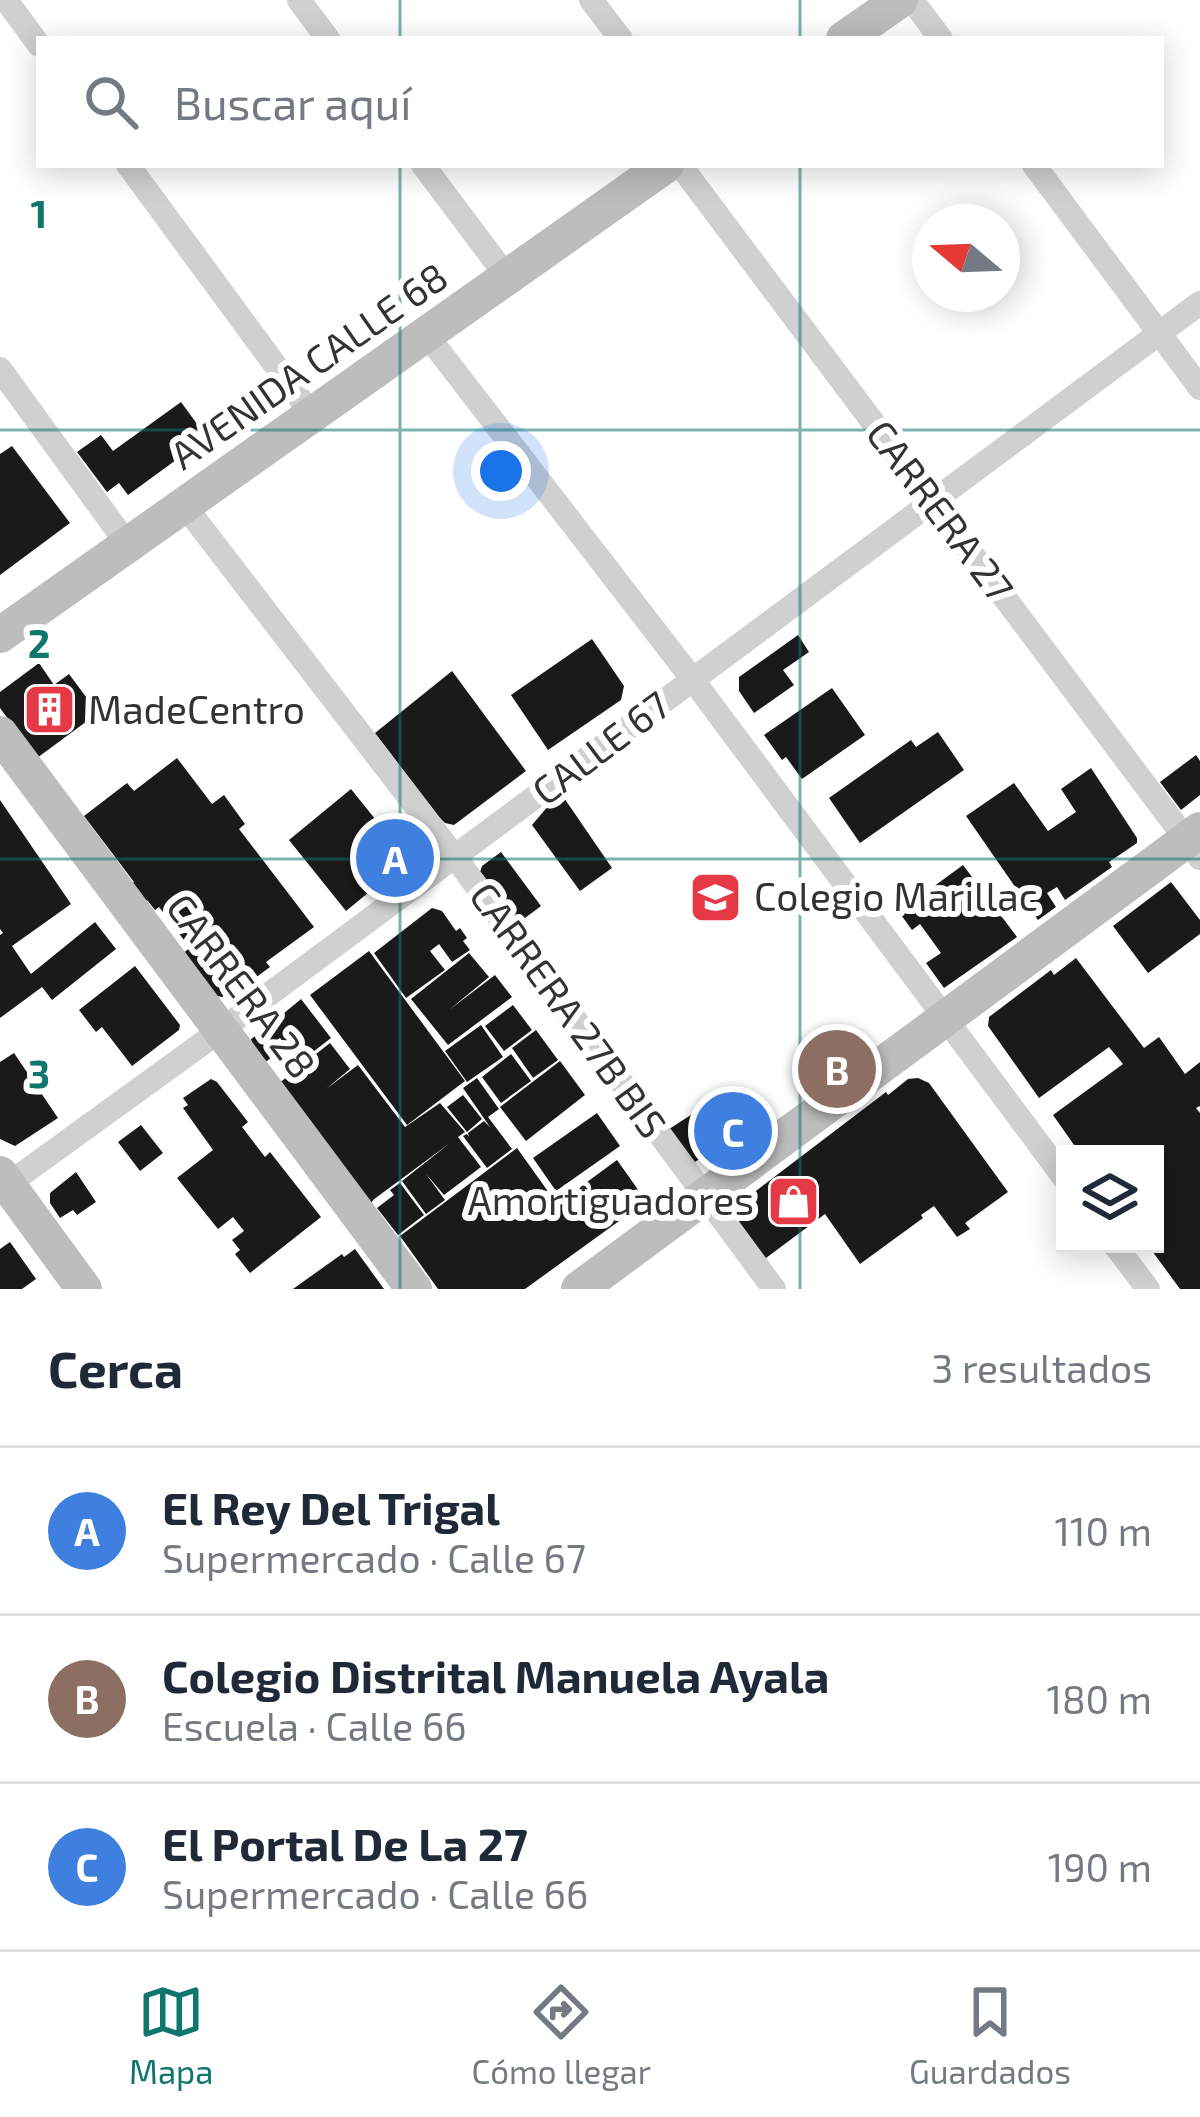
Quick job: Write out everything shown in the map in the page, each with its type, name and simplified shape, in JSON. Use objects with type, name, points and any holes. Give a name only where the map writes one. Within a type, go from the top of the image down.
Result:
[{"type":"main road","points":[[848,36],[898,1]]},
{"type":"main road","name":"AVENIDA CALLE 68","points":[[0,635],[662,168]]},
{"type":"main road","name":"CARRERA 28","points":[[0,734],[414,1289]]},
{"type":"main road","points":[[579,1289],[944,1019],[1196,842]]},
{"type":"main road","points":[[3,1182],[84,1289]]},
{"type":"street","points":[[6,0],[36,41]]},
{"type":"street","points":[[299,0],[326,36]]},
{"type":"street","points":[[591,0],[619,36]]},
{"type":"street","points":[[898,1],[938,36]]},
{"type":"street","points":[[130,168],[312,415]]},
{"type":"street","points":[[425,168],[507,277]]},
{"type":"street","name":"CARRERA 27","points":[[682,168],[1196,842]]},
{"type":"street","points":[[1036,168],[1200,388]]},
{"type":"street","name":"CALLE 67","points":[[3,1182],[221,1030],[1200,303]]},
{"type":"street","points":[[426,334],[693,680],[1056,1167]]},
{"type":"street","points":[[0,369],[128,544]]},
{"type":"street","name":"CARRERA 27B BIS","points":[[184,505],[455,857],[774,1289]]},
{"type":"street","points":[[1121,1253],[1148,1289]]},
{"type":"building","points":[[181,402],[200,428],[180,442],[187,452],[128,495],[119,483],[107,492],[77,452],[101,435],[113,451]]},
{"type":"building","points":[[12,446],[70,523],[0,575],[0,454]]},
{"type":"building","points":[[798,635],[809,652],[783,670],[794,685],[754,713],[739,691],[739,677]]},
{"type":"building","points":[[592,639],[624,686],[621,700],[548,750],[511,695]]},
{"type":"building","name":"MadeCentro","points":[[39,663],[54,685],[69,674],[98,713],[37,758],[0,708],[0,692]]},
{"type":"building","points":[[452,671],[526,771],[454,825],[439,817],[375,733]]},
{"type":"building","points":[[832,688],[865,735],[802,779],[764,735]]},
{"type":"building","points":[[938,732],[964,770],[860,843],[829,798],[911,740],[916,747]]},
{"type":"building","points":[[1196,755],[1200,795],[1181,810],[1160,782]]},
{"type":"building","points":[[177,758],[212,804],[224,795],[245,824],[239,829],[314,927],[266,962],[270,967],[222,997],[183,953],[190,948],[159,907],[155,910],[145,902],[84,816],[127,783],[134,791]]},
{"type":"building","points":[[1091,768],[1137,843],[1065,900],[1057,887],[1047,893],[1056,907],[1038,920],[966,816],[1014,783],[1048,831],[1076,812],[1061,789]]},
{"type":"building","points":[[351,789],[408,860],[346,911],[289,840]]},
{"type":"building","points":[[560,792],[612,868],[580,891],[532,825]]},
{"type":"building","points":[[0,800],[71,904],[12,946],[31,974],[95,922],[116,949],[52,1000],[42,987],[0,1018],[3,933]]},
{"type":"building","points":[[501,852],[541,906],[513,927],[480,872]]},
{"type":"building","points":[[963,865],[1017,937],[944,988],[926,963],[941,953],[920,924],[912,930],[899,912]]},
{"type":"building","points":[[1171,882],[1200,920],[1200,934],[1148,973],[1113,926]]},
{"type":"building","points":[[432,908],[442,911],[456,931],[460,928],[470,950],[452,962],[439,944],[430,951],[445,970],[406,998],[374,953]]},
{"type":"building","points":[[369,951],[465,1081],[407,1125],[310,995]]},
{"type":"building","points":[[469,953],[489,977],[449,1010],[495,975],[512,997],[448,1045],[411,999]]},
{"type":"building","points":[[1076,958],[1144,1048],[1159,1037],[1185,1074],[1200,1062],[1200,1106],[1196,1108],[1200,1113],[1200,1289],[1180,1289],[1154,1253],[1164,1253],[1164,1145],[1074,1145],[1053,1115],[1123,1064],[1109,1047],[1039,1098],[988,1026],[989,1017],[1051,970],[1054,975]]},
{"type":"building","points":[[135,966],[180,1025],[132,1066],[102,1027],[96,1032],[79,1010]]},
{"type":"building","points":[[301,999],[331,1038],[300,1062],[280,1038],[274,1042],[280,1051],[259,1067],[251,1039],[273,1028],[271,1024]]},
{"type":"building","points":[[513,1005],[532,1030],[504,1051],[485,1026]]},
{"type":"building","points":[[481,1025],[503,1057],[467,1082],[445,1051]]},
{"type":"building","points":[[536,1030],[558,1060],[533,1078],[512,1048]]},
{"type":"building","points":[[330,1043],[350,1069],[326,1089],[358,1065],[405,1127],[440,1103],[465,1132],[458,1137],[481,1167],[444,1195],[426,1174],[445,1200],[426,1214],[402,1181],[450,1143],[370,1206],[278,1084]]},
{"type":"building","points":[[14,1053],[58,1118],[15,1146],[0,1139],[0,1062]]},
{"type":"building","points":[[511,1054],[531,1081],[501,1103],[482,1077]]},
{"type":"building","points":[[560,1061],[585,1095],[526,1141],[500,1107]]},
{"type":"building","points":[[477,1078],[499,1109],[488,1117],[512,1149],[487,1168],[463,1136],[469,1137],[484,1121],[490,1127],[463,1088]]},
{"type":"building","points":[[918,1078],[929,1083],[1008,1192],[965,1223],[970,1229],[957,1237],[934,1206],[860,1264],[825,1214],[762,1261],[727,1213],[886,1092]]},
{"type":"building","points":[[211,1079],[248,1122],[242,1127],[265,1157],[270,1152],[321,1217],[250,1273],[235,1254],[240,1250],[232,1240],[244,1231],[233,1217],[218,1229],[177,1178],[213,1150],[183,1108],[188,1105],[183,1098]]},
{"type":"building","points":[[740,1089],[760,1118],[692,1164],[666,1131],[694,1113],[697,1118]]},
{"type":"building","points":[[463,1095],[482,1119],[467,1132],[447,1107]]},
{"type":"building","points":[[597,1113],[620,1146],[556,1191],[533,1158]]},
{"type":"building","points":[[141,1125],[163,1153],[140,1171],[118,1142]]},
{"type":"building","points":[[517,1148],[557,1204],[617,1160],[644,1203],[525,1289],[438,1289],[400,1236]]},
{"type":"building","points":[[76,1172],[96,1202],[77,1215],[73,1210],[60,1218],[50,1203],[50,1193]]},
{"type":"building","points":[[400,1183],[424,1215],[398,1235],[377,1208],[394,1195],[390,1190]]},
{"type":"building","points":[[10,1242],[36,1279],[22,1289],[0,1289],[0,1249]]},
{"type":"building","points":[[355,1249],[384,1289],[293,1289],[342,1254]]},
{"type":"place","name":"MadeCentro","points":[[49,710]]},
{"type":"place","name":"El Rey Del Trigal","points":[[395,858]]},
{"type":"place","name":"Colegio Marillac","points":[[715,897]]},
{"type":"place","name":"Colegio Distrital Manuela Ayala","points":[[837,1069]]},
{"type":"place","name":"El Portal De La 27","points":[[733,1131]]},
{"type":"place","name":"Amortiguadores","points":[[793,1201]]}]
